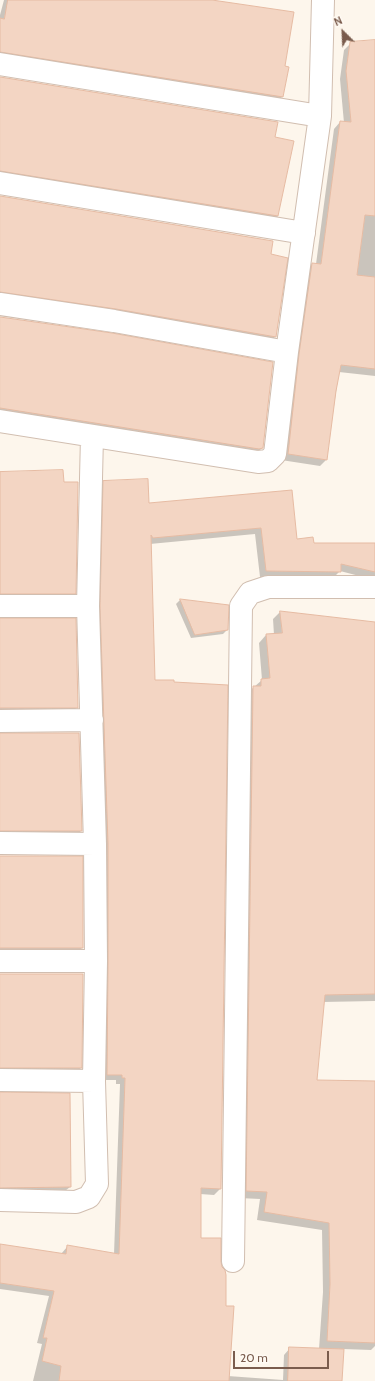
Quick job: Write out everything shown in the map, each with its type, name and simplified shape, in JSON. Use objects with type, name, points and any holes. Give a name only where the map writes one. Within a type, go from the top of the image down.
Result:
[{"type":"street","points":[[0,421],[258,462],[268,461],[275,454],[287,352],[320,116],[323,0]]},
{"type":"street","points":[[0,64],[320,116]]},
{"type":"street","points":[[0,183],[304,233]]},
{"type":"street","points":[[0,304],[114,321],[287,352]]},
{"type":"street","points":[[0,1200],[76,1202],[90,1197],[97,1184],[94,1081],[96,961],[95,844],[88,606],[92,436]]},
{"type":"street","points":[[233,1261],[241,606],[250,593],[268,587],[375,587]]},
{"type":"street","points":[[0,606],[88,606]]},
{"type":"street","points":[[0,721],[92,720]]},
{"type":"street","points":[[0,843],[95,844]]},
{"type":"street","points":[[0,961],[96,961]]},
{"type":"street","points":[[0,1080],[94,1081]]},
{"type":"building","points":[[8,0],[212,0],[294,12],[285,66],[289,67],[283,97],[0,52],[0,18],[4,19]]},
{"type":"building","points":[[375,40],[375,216],[365,215],[357,275],[375,277],[375,369],[341,365],[327,460],[288,454],[299,354],[312,263],[321,264],[340,121],[351,122],[346,71],[350,42]]},
{"type":"building","points":[[0,77],[278,122],[275,137],[294,141],[278,216],[0,171]]},
{"type":"building","points":[[0,196],[273,241],[271,254],[288,258],[276,337],[116,309],[0,292]]},
{"type":"building","points":[[0,317],[112,333],[273,362],[263,448],[259,449],[0,408]]},
{"type":"building","points":[[63,470],[64,482],[78,482],[76,594],[0,594],[0,472]]},
{"type":"building","points":[[148,479],[149,503],[292,490],[297,539],[313,537],[314,543],[375,543],[375,572],[341,564],[341,572],[266,571],[261,528],[153,538],[151,535],[155,680],[174,680],[174,682],[228,685],[221,1189],[201,1188],[201,1238],[221,1238],[221,1261],[226,1275],[226,1306],[234,1306],[229,1381],[59,1381],[61,1366],[42,1361],[47,1338],[43,1338],[54,1291],[0,1283],[0,1244],[66,1254],[67,1245],[119,1254],[125,1078],[122,1078],[122,1075],[107,1075],[108,844],[100,606],[103,481]]},
{"type":"building","points":[[180,599],[229,605],[228,630],[195,635]]},
{"type":"building","points":[[280,611],[375,622],[375,994],[325,995],[317,1080],[375,1081],[375,1343],[327,1341],[330,1284],[329,1223],[264,1212],[267,1192],[246,1191],[253,686],[261,686],[261,679],[270,678],[266,634],[282,633]]},
{"type":"building","points":[[0,618],[76,618],[78,708],[0,708]]},
{"type":"building","points":[[0,733],[79,733],[82,831],[0,831]]},
{"type":"building","points":[[0,856],[83,856],[83,948],[0,948]]},
{"type":"building","points":[[0,974],[83,974],[82,1068],[0,1068]]},
{"type":"building","points":[[0,1092],[70,1093],[71,1187],[0,1188]]},
{"type":"building","points":[[289,1347],[344,1349],[342,1381],[288,1381]]}]
